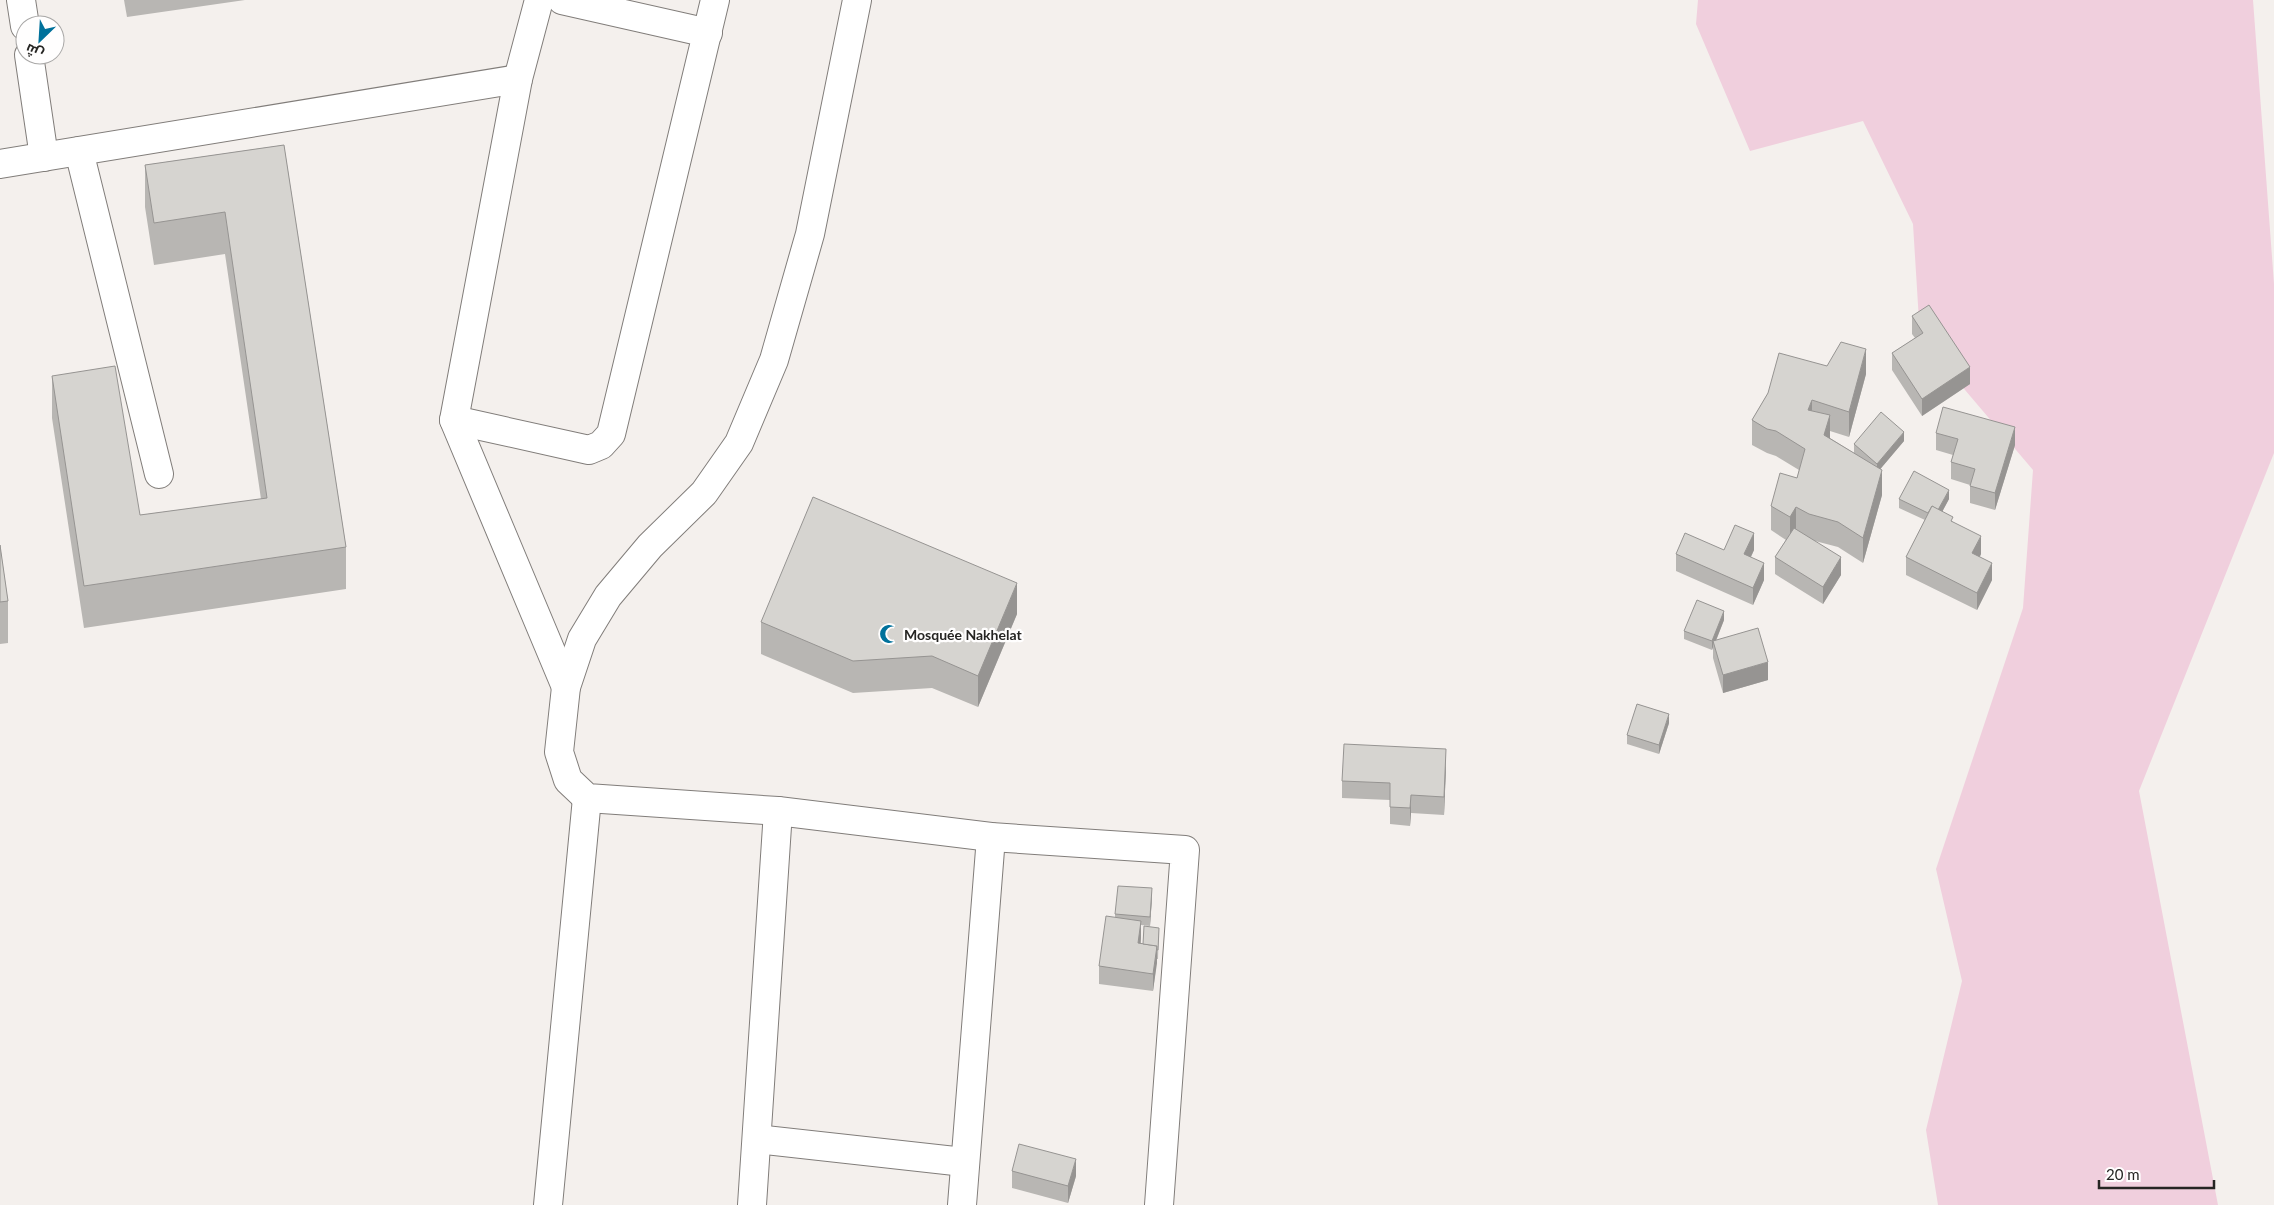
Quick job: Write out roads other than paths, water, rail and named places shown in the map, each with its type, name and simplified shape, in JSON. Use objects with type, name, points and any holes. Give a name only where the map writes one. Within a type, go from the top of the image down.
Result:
[{"type":"street","points":[[21,0],[23,15]]},
{"type":"street","points":[[539,0],[518,79],[454,420],[566,687]]},
{"type":"street","points":[[562,0],[708,33]]},
{"type":"street","points":[[454,420],[589,450],[601,445],[611,434],[715,0]]},
{"type":"street","points":[[857,0],[810,234],[774,360],[739,443],[704,493],[650,546],[608,596],[582,639],[566,687],[560,752],[568,780],[587,798],[778,811],[991,837],[1184,850],[1159,1205]]},
{"type":"street","points":[[30,65],[44,157]]},
{"type":"street","points":[[0,164],[518,79]]},
{"type":"street","points":[[79,151],[159,474]]},
{"type":"street","points":[[548,1205],[587,798]]},
{"type":"street","points":[[752,1205],[758,1139],[778,811]]},
{"type":"street","points":[[962,1205],[991,837]]},
{"type":"street","points":[[758,1139],[964,1162]]},
{"type":"place","name":"Mosquée Nakhelat","points":[[889,634]]}]
